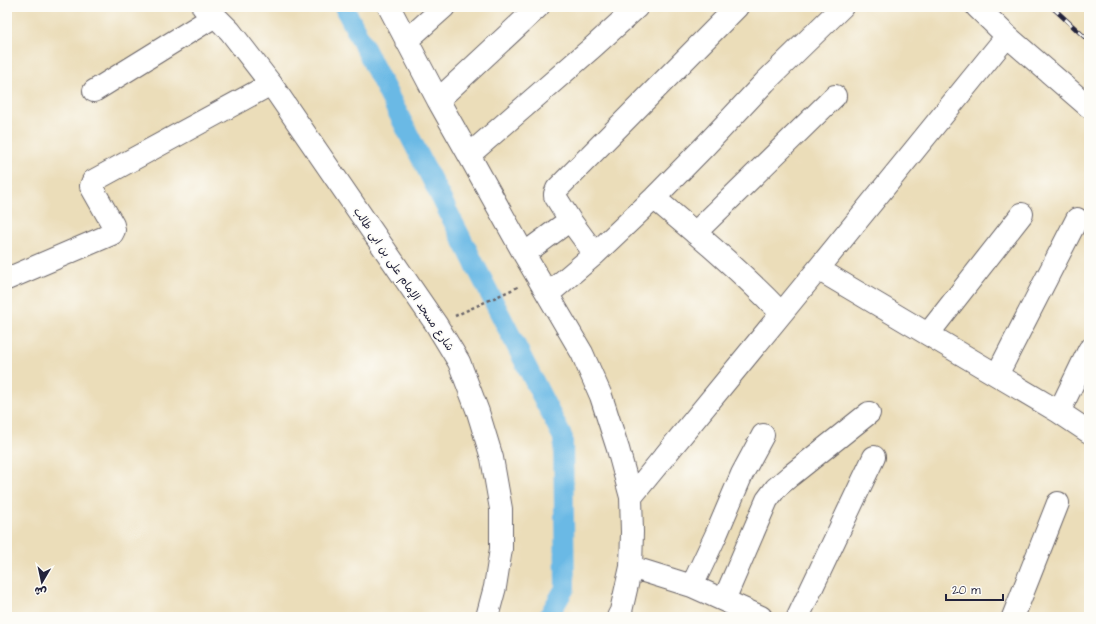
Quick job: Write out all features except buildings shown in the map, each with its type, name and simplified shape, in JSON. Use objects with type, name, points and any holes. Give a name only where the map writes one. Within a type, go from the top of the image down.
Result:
[{"type":"street","points":[[389,7],[438,100],[524,254],[582,353],[601,396],[618,449],[631,497],[631,568],[618,617]]},
{"type":"street","points":[[406,41],[444,7]]},
{"type":"street","points":[[438,100],[538,7]]},
{"type":"street","points":[[469,155],[637,7]]},
{"type":"street","points":[[596,254],[570,220],[555,196],[557,189],[737,7]]},
{"type":"street","points":[[543,286],[596,254],[654,198],[765,82],[842,7]]},
{"type":"street","points":[[977,7],[1007,36],[1089,107]]},
{"type":"street","points":[[94,90],[209,11]]},
{"type":"street","name":"شارع مسجد الإمام على بن ابى طالب","points":[[209,11],[230,31],[271,84],[436,324],[459,362],[478,412],[492,458],[501,509],[501,549],[487,617]]},
{"type":"street","points":[[631,497],[1007,36]]},
{"type":"street","points":[[7,279],[112,234],[114,230],[113,225],[91,186],[93,181],[271,84]]},
{"type":"street","points":[[694,233],[835,96]]},
{"type":"street","points":[[654,198],[748,279],[781,313]]},
{"type":"street","points":[[928,334],[1022,214]]},
{"type":"street","points":[[997,375],[1078,219]]},
{"type":"street","points":[[524,254],[570,220]]},
{"type":"street","points":[[818,269],[1059,412],[1089,432]]},
{"type":"street","points":[[1059,412],[1089,350]]},
{"type":"street","points":[[724,600],[767,500],[776,488],[869,413]]},
{"type":"street","points":[[692,586],[742,474],[763,435]]},
{"type":"street","points":[[798,617],[874,457]]},
{"type":"street","points":[[1013,617],[1058,504]]},
{"type":"street","points":[[631,568],[692,586],[761,617]]},
{"type":"path","points":[[436,324],[543,286]]},
{"type":"waterway","points":[[344,7],[563,438],[565,588],[548,617]]},
{"type":"railway","points":[[1052,7],[1089,41]]}]
